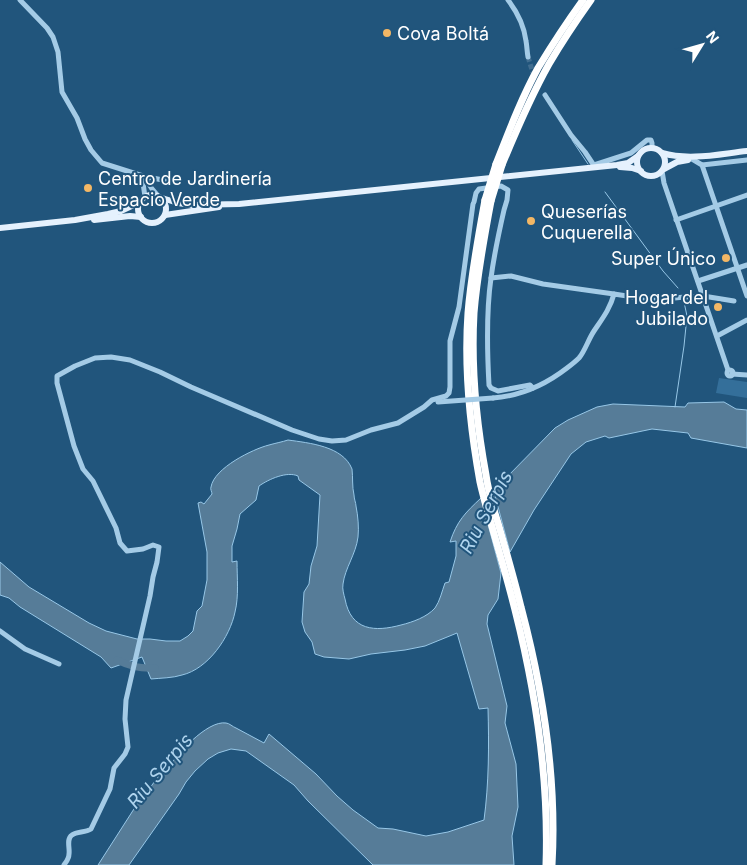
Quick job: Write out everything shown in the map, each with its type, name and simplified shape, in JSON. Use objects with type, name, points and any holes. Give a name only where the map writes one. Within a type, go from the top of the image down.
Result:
[{"type":"highway","points":[[552,865],[552,796],[542,707],[530,646],[491,510],[480,484],[469,392],[467,359],[468,315],[470,293],[488,201],[518,108],[538,69],[582,0]]},
{"type":"highway","points":[[499,164],[548,66],[567,34],[591,0]]},
{"type":"highway","points":[[511,583],[536,708],[544,772],[546,865]]},
{"type":"main road","points":[[617,166],[628,162],[644,150],[652,148],[656,148],[662,153],[685,157],[747,152]]},
{"type":"main road","points":[[165,215],[233,204],[595,166],[632,168],[644,174],[655,176],[678,162],[747,152]]},
{"type":"main road","points":[[662,153],[665,161],[663,170]]},
{"type":"main road","points":[[638,156],[637,164],[641,171]]},
{"type":"main road","points":[[0,228],[75,220],[121,211],[154,194],[178,203],[191,205],[233,204]]},
{"type":"main road","points":[[75,220],[130,216],[154,223],[165,215],[166,206],[160,197]]},
{"type":"main road","points":[[141,218],[138,210],[142,199]]},
{"type":"street","points":[[20,0],[48,28],[53,37],[58,52],[64,96],[77,118],[91,150],[102,163],[137,174],[160,197]]},
{"type":"street","points":[[508,0],[522,21],[528,57]]},
{"type":"street","points":[[545,96],[595,166],[631,153],[647,140],[651,140],[652,148]]},
{"type":"street","points":[[692,160],[702,165],[747,160]]},
{"type":"street","points":[[702,165],[747,296]]},
{"type":"street","points":[[663,170],[664,183],[676,220],[730,372],[747,375]]},
{"type":"street","points":[[146,182],[153,179],[172,182]]},
{"type":"street","points":[[142,199],[146,182]]},
{"type":"street","points":[[64,865],[69,856],[68,843],[70,837],[91,830],[110,788],[114,768],[127,750],[126,700],[150,596],[159,547],[153,545],[144,549],[127,551],[120,543],[116,528],[93,481],[83,469],[74,446],[56,383],[57,376],[95,358],[111,357],[130,360],[292,430],[319,439],[332,441],[346,440],[371,430],[394,424],[432,400],[446,396],[449,390],[450,341],[460,307],[476,193],[479,189],[501,186],[508,190],[508,200],[504,210],[490,278],[488,329],[489,385],[498,391],[530,385],[533,388]]},
{"type":"street","points":[[676,220],[747,195]]},
{"type":"street","points":[[698,282],[747,265]]},
{"type":"street","points":[[490,278],[511,276],[543,284],[653,300],[702,296],[734,301]]},
{"type":"street","points":[[424,406],[438,402],[509,396],[543,384],[579,358],[592,334],[610,308],[614,294]]},
{"type":"street","points":[[717,336],[747,320]]},
{"type":"street","points":[[0,631],[25,649],[59,664]]},
{"type":"shaded area","points":[[719,378],[747,382],[747,398],[716,393]]},
{"type":"shaded area","points":[[724,402],[736,409],[747,410],[747,448],[691,438],[688,433],[652,429],[609,438],[605,436],[586,442],[571,454],[534,510],[510,552],[493,488],[505,479],[555,428],[597,407],[613,404],[685,407],[688,403]]},
{"type":"shaded area","points":[[288,440],[315,444],[333,451],[348,461],[352,469],[358,533],[357,543],[344,578],[343,588],[348,610],[358,623],[366,627],[382,628],[406,624],[424,617],[435,608],[445,583],[449,582],[456,556],[456,541],[450,542],[462,518],[481,498],[501,573],[498,599],[488,615],[487,624],[507,706],[505,723],[516,764],[518,807],[512,836],[514,865],[373,865],[294,785],[246,751],[231,749],[218,753],[208,759],[195,771],[129,865],[98,865],[141,798],[163,770],[167,770],[177,756],[201,733],[210,727],[226,723],[264,743],[269,734],[316,774],[353,810],[378,828],[426,836],[448,832],[484,820],[488,764],[488,708],[479,709],[457,633],[425,646],[349,659],[324,657],[315,654],[312,642],[305,632],[302,622],[304,592],[309,584],[311,566],[317,546],[320,495],[299,480],[298,476],[283,475],[259,486],[256,500],[240,514],[232,546],[232,562],[237,561],[238,587],[232,622],[216,651],[192,672],[175,677],[151,679],[142,657],[111,668],[101,657],[20,607],[9,598],[0,595],[0,562],[29,587],[106,631],[137,639],[180,641],[193,631],[197,611],[202,606],[207,580],[207,552],[198,503],[204,504],[212,494],[211,488],[214,480],[226,466],[254,451]]},
{"type":"waterway","points":[[572,140],[588,164]]},
{"type":"waterway","points":[[605,192],[663,271],[678,288]]},
{"type":"waterway","points":[[675,407],[687,316],[684,302]]},
{"type":"waterway","points":[[117,660],[136,667],[155,668]]},
{"type":"tunnel","points":[[528,57],[534,76]]},
{"type":"place","name":"Cova Boltá","points":[[387,33]]},
{"type":"place","name":"Centro de Jardinería Espacio Verde","points":[[88,188]]},
{"type":"place","name":"Queserías Cuquerella","points":[[531,221]]},
{"type":"place","name":"Super Único","points":[[726,258]]},
{"type":"place","name":"Hogar del Jubilado","points":[[718,307]]},
{"type":"water label","name":"Riu Serpis","points":[[486,512]]},
{"type":"water label","name":"Riu Serpis","points":[[160,771]]}]
